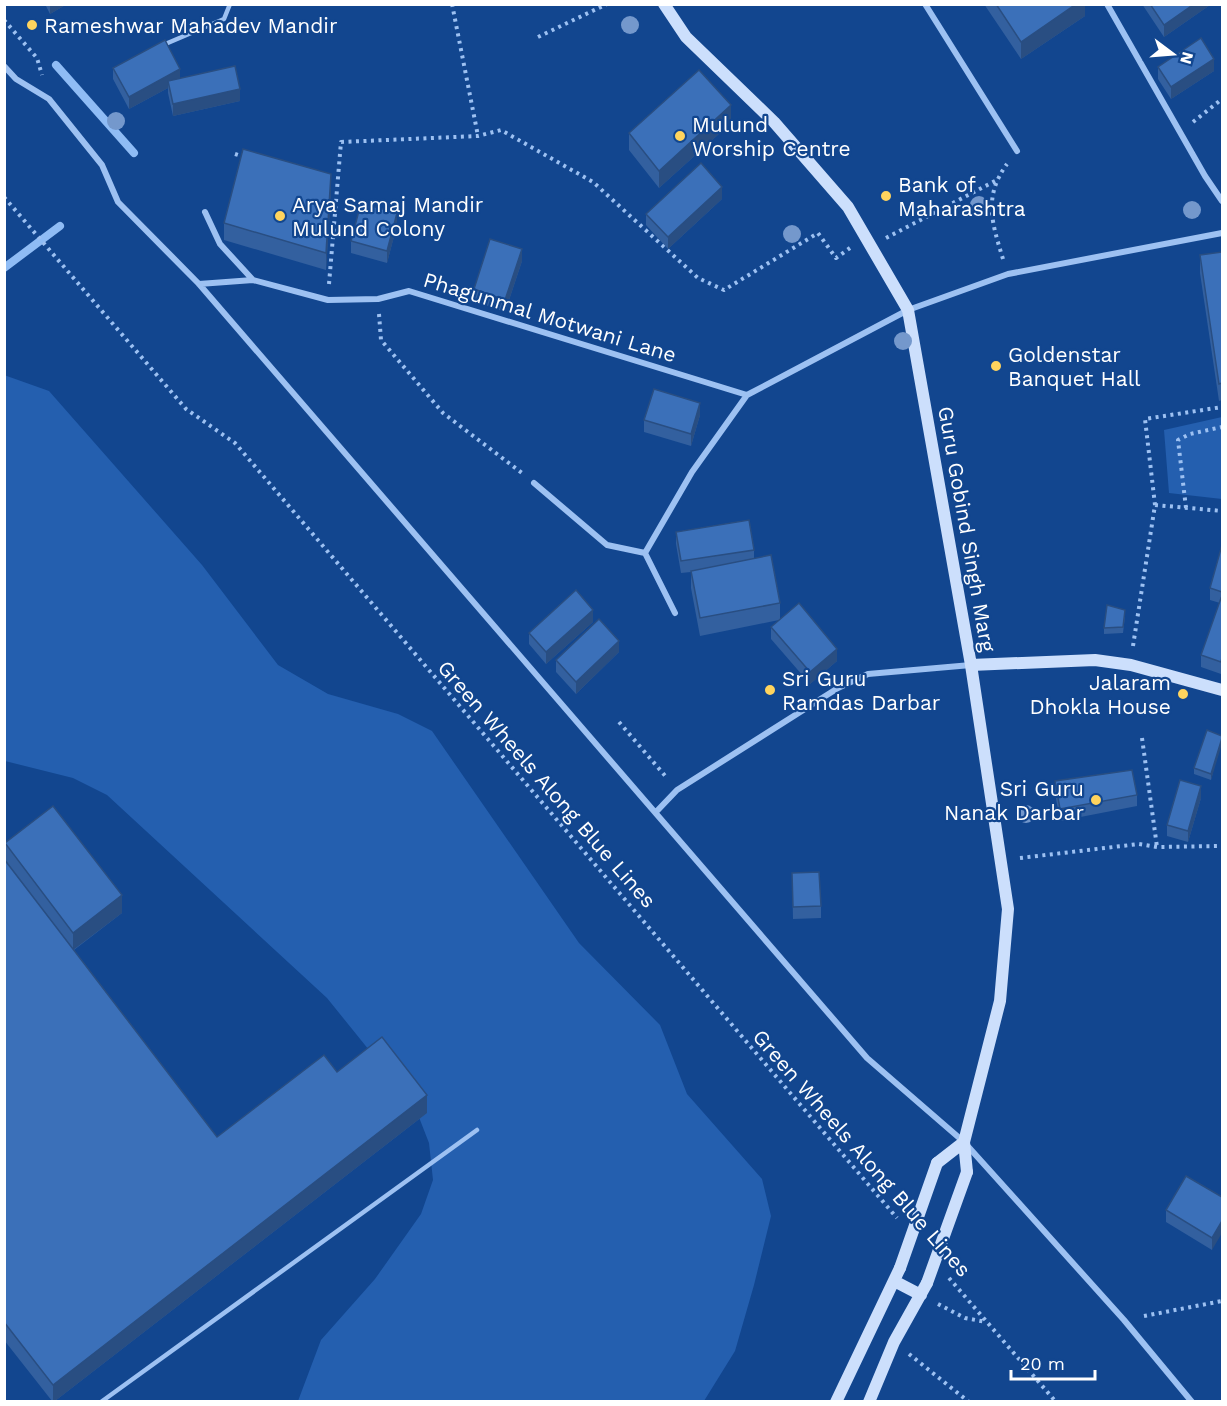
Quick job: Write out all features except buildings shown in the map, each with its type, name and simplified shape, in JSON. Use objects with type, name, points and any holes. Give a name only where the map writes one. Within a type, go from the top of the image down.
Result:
[{"type":"street","name":"Guru Gobind Singh Marg","points":[[664,4],[686,38],[774,122],[848,207],[908,310],[970,665],[1001,860],[1008,909],[1000,1001],[964,1142],[967,1172],[927,1282],[894,1342],[869,1401]]},
{"type":"street","points":[[925,4],[1017,151]]},
{"type":"street","points":[[1107,4],[1205,176],[1222,201]]},
{"type":"street","points":[[4,66],[16,79],[49,99],[102,165],[118,202],[200,284],[867,1058],[964,1142],[1125,1320],[1192,1401]]},
{"type":"street","points":[[205,212],[220,244],[253,280]]},
{"type":"street","points":[[645,553],[692,472],[747,395],[908,310],[1008,274],[1222,233]]},
{"type":"street","name":"Phagunmal Motwani Lane","points":[[200,284],[253,280],[328,300],[378,299],[409,291],[747,395]]},
{"type":"street","points":[[534,483],[607,546],[645,553]]},
{"type":"street","points":[[645,553],[675,613]]},
{"type":"street","points":[[656,812],[677,790],[838,688],[868,674],[970,665],[1095,660],[1131,665],[1222,690]]},
{"type":"street","points":[[836,1401],[896,1282],[937,1163],[964,1142]]},
{"type":"street","points":[[896,1282],[921,1295]]},
{"type":"lane","points":[[154,49],[224,19],[230,4]]},
{"type":"lane","points":[[101,1401],[477,1130]]},
{"type":"path","points":[[452,4],[478,135]]},
{"type":"path","points":[[538,37],[607,4]]},
{"type":"path","points":[[4,20],[37,58],[49,99]]},
{"type":"path","points":[[1180,131],[1222,99]]},
{"type":"path","points":[[328,300],[341,141],[478,135],[501,130],[593,182],[698,278],[724,290],[818,233],[836,258],[994,181],[1017,151]]},
{"type":"path","points":[[235,154],[246,158]]},
{"type":"path","points":[[326,179],[338,182]]},
{"type":"path","points":[[994,181],[991,218],[1008,274]]},
{"type":"path","name":"Green Wheels Along Blue Lines","points":[[4,197],[186,409],[235,443],[902,1223]]},
{"type":"path","points":[[378,299],[381,340],[443,413],[534,483]]},
{"type":"path","points":[[1131,665],[1155,505],[1145,419],[1222,407]]},
{"type":"path","points":[[1186,508],[1178,440],[1190,434],[1222,427]]},
{"type":"path","points":[[1155,505],[1222,511]]},
{"type":"path","points":[[619,722],[677,790]]},
{"type":"path","points":[[1142,738],[1157,847]]},
{"type":"path","points":[[1001,860],[1139,844],[1157,847],[1222,846]]},
{"type":"path","name":"Green Wheels Along Blue Lines","points":[[948,1277],[1056,1401]]},
{"type":"path","points":[[921,1295],[965,1318],[987,1323]]},
{"type":"path","points":[[1125,1320],[1222,1300]]},
{"type":"path","points":[[894,1342],[969,1401]]},
{"type":"shaded area","points":[[4,375],[49,391],[202,565],[278,665],[328,694],[398,714],[432,731],[579,943],[660,1025],[687,1094],[762,1179],[771,1216],[735,1351],[704,1401],[298,1401],[321,1340],[375,1279],[421,1214],[433,1180],[429,1143],[415,1107],[327,998],[107,795],[73,778],[5,761]]},
{"type":"shaded area","points":[[1222,417],[1222,499],[1169,493],[1164,430]]},
{"type":"waterway","points":[[56,65],[134,153]]},
{"type":"waterway","points":[[4,268],[60,226]]},
{"type":"place","name":"Rameshwar Mahadev Mandir","points":[[32,25]]},
{"type":"place","name":"Mulund Worship Centre","points":[[680,136]]},
{"type":"place","name":"Bank of Maharashtra","points":[[886,196]]},
{"type":"place","name":"Arya Samaj Mandir Mulund Colony","points":[[280,216]]},
{"type":"place","name":"Goldenstar Banquet Hall","points":[[996,366]]},
{"type":"place","name":"Sri Guru Ramdas Darbar","points":[[770,690]]},
{"type":"place","name":"Jalaram Dhokla House","points":[[1183,694]]},
{"type":"place","name":"Sri Guru Nanak Darbar","points":[[1096,800]]}]
